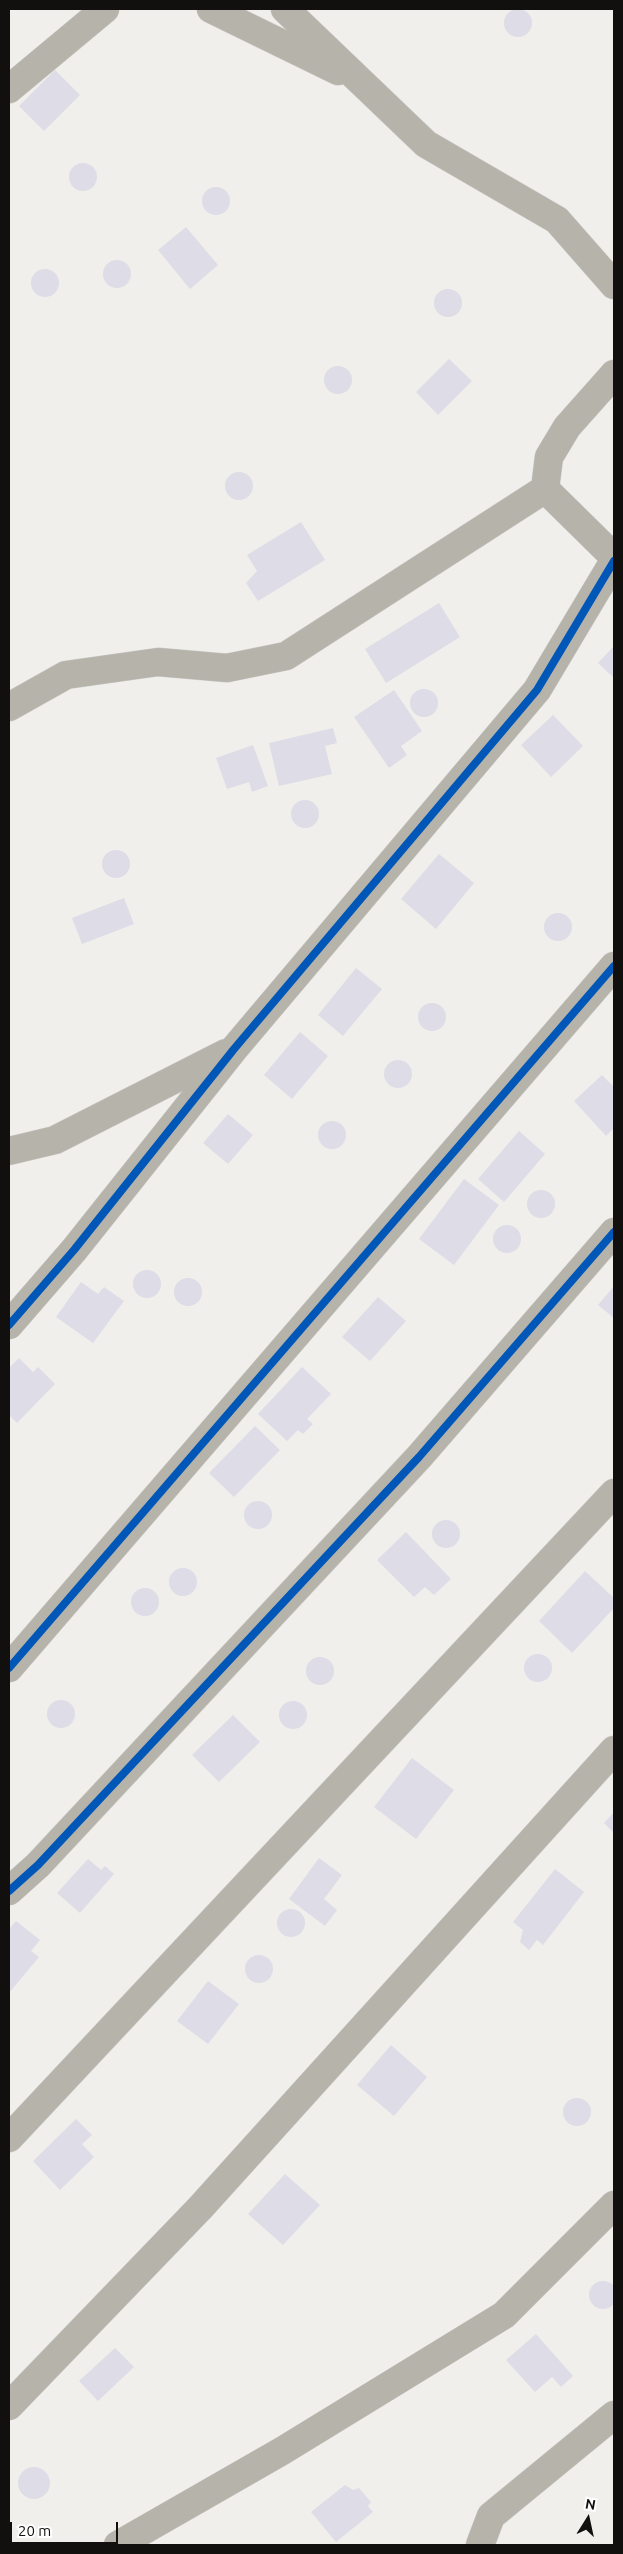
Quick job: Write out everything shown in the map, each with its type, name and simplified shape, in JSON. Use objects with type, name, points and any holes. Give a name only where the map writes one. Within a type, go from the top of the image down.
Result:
[{"type":"street","points":[[9,89],[104,9]]},
{"type":"street","points":[[211,9],[362,82]]},
{"type":"street","points":[[285,9],[426,144],[557,220],[614,285]]},
{"type":"street","points":[[545,489],[549,457],[567,426],[614,374]]},
{"type":"street","points":[[545,489],[614,557]]},
{"type":"street","points":[[9,708],[66,675],[158,662],[227,668],[286,656],[545,489]]},
{"type":"street","points":[[9,1324],[74,1250],[234,1049],[538,690],[614,561]]},
{"type":"street","points":[[9,1668],[614,966]]},
{"type":"street","points":[[9,1151],[55,1140],[234,1049]]},
{"type":"street","points":[[9,1891],[44,1858],[420,1457],[614,1232]]},
{"type":"street","points":[[9,2138],[614,1493]]},
{"type":"street","points":[[9,2406],[200,2208],[614,1750]]},
{"type":"street","points":[[118,2545],[282,2451],[504,2315],[614,2205]]},
{"type":"street","points":[[480,2545],[491,2516],[614,2416]]},
{"type":"building","points":[[518,9],[528,13],[532,23],[528,33],[518,37],[508,33],[504,23],[508,13]]},
{"type":"building","points":[[55,70],[80,95],[44,131],[19,106]]},
{"type":"building","points":[[83,163],[93,167],[97,177],[93,187],[83,191],[73,187],[69,177],[73,167]]},
{"type":"building","points":[[216,187],[226,191],[230,201],[226,211],[216,215],[206,211],[202,201],[206,191]]},
{"type":"building","points":[[186,227],[218,265],[190,289],[158,250]]},
{"type":"building","points":[[117,260],[127,264],[131,274],[127,284],[117,288],[107,284],[103,274],[107,264]]},
{"type":"building","points":[[45,269],[55,273],[59,283],[55,293],[45,297],[35,293],[31,283],[35,273]]},
{"type":"building","points":[[448,289],[458,293],[462,303],[458,313],[448,317],[438,313],[434,303],[438,293]]},
{"type":"building","points":[[449,359],[472,381],[438,415],[416,392]]},
{"type":"building","points":[[338,366],[348,370],[352,380],[348,390],[338,394],[328,390],[324,380],[328,370]]},
{"type":"building","points":[[239,472],[249,476],[253,486],[249,496],[239,500],[229,496],[225,486],[229,476]]},
{"type":"building","points":[[301,522],[325,560],[258,601],[246,583],[257,571],[247,555]]},
{"type":"building","points":[[439,603],[460,637],[386,683],[365,649]]},
{"type":"building","points":[[614,646],[614,678],[598,663]]},
{"type":"building","points":[[424,689],[434,693],[438,703],[434,713],[424,717],[414,713],[410,703],[414,693]]},
{"type":"building","points":[[394,690],[422,731],[401,746],[407,755],[389,768],[354,717]]},
{"type":"building","points":[[553,715],[583,746],[551,777],[521,745]]},
{"type":"building","points":[[333,728],[337,743],[325,746],[332,774],[279,786],[269,743]]},
{"type":"building","points":[[253,745],[268,786],[252,792],[249,782],[227,789],[216,758]]},
{"type":"building","points":[[305,800],[315,804],[319,814],[315,824],[305,828],[295,824],[291,814],[295,804]]},
{"type":"building","points":[[116,850],[126,854],[130,864],[126,874],[116,878],[106,874],[102,864],[106,854]]},
{"type":"building","points":[[439,854],[474,883],[436,929],[401,899]]},
{"type":"building","points":[[124,898],[134,924],[82,944],[72,918]]},
{"type":"building","points":[[558,913],[568,917],[572,927],[568,937],[558,941],[548,937],[544,927],[548,917]]},
{"type":"building","points":[[356,968],[382,989],[343,1036],[318,1015]]},
{"type":"building","points":[[432,1003],[442,1007],[446,1017],[442,1027],[432,1031],[422,1027],[418,1017],[422,1007]]},
{"type":"building","points":[[300,1032],[328,1056],[292,1099],[264,1075]]},
{"type":"building","points":[[398,1060],[408,1064],[412,1074],[408,1084],[398,1088],[388,1084],[384,1074],[388,1064]]},
{"type":"building","points":[[602,1075],[614,1087],[614,1128],[606,1136],[574,1101]]},
{"type":"building","points":[[228,1114],[253,1135],[228,1164],[203,1143]]},
{"type":"building","points":[[332,1121],[342,1125],[346,1135],[342,1145],[332,1149],[322,1145],[318,1135],[322,1125]]},
{"type":"building","points":[[519,1131],[545,1154],[504,1202],[478,1179]]},
{"type":"building","points":[[464,1179],[499,1205],[454,1265],[419,1239]]},
{"type":"building","points":[[541,1190],[551,1194],[555,1204],[551,1214],[541,1218],[531,1214],[527,1204],[531,1194]]},
{"type":"building","points":[[507,1225],[517,1229],[521,1239],[517,1249],[507,1253],[497,1249],[493,1239],[497,1229]]},
{"type":"building","points":[[147,1270],[157,1274],[161,1284],[157,1294],[147,1298],[137,1294],[133,1284],[137,1274]]},
{"type":"building","points":[[188,1278],[198,1282],[202,1292],[198,1302],[188,1306],[178,1302],[174,1292],[178,1282]]},
{"type":"building","points":[[81,1282],[98,1294],[104,1287],[124,1301],[93,1343],[56,1317]]},
{"type":"building","points":[[614,1286],[614,1318],[598,1305]]},
{"type":"building","points":[[378,1297],[406,1321],[370,1361],[342,1337]]},
{"type":"building","points":[[19,1358],[33,1372],[38,1367],[55,1384],[17,1423],[9,1415],[9,1368]]},
{"type":"building","points":[[302,1367],[331,1394],[307,1419],[313,1424],[303,1434],[298,1430],[287,1441],[258,1414]]},
{"type":"building","points":[[255,1426],[280,1450],[234,1497],[209,1473]]},
{"type":"building","points":[[258,1501],[268,1505],[272,1515],[268,1525],[258,1529],[248,1525],[244,1515],[248,1505]]},
{"type":"building","points":[[446,1520],[456,1524],[460,1534],[456,1544],[446,1548],[436,1544],[432,1534],[436,1524]]},
{"type":"building","points":[[406,1532],[451,1579],[434,1595],[425,1587],[414,1597],[377,1560]]},
{"type":"building","points":[[183,1568],[193,1572],[197,1582],[193,1592],[183,1596],[173,1592],[169,1582],[173,1572]]},
{"type":"building","points":[[585,1571],[614,1598],[614,1608],[572,1653],[539,1621]]},
{"type":"building","points":[[145,1588],[155,1592],[159,1602],[155,1612],[145,1616],[135,1612],[131,1602],[135,1592]]},
{"type":"building","points":[[538,1654],[548,1658],[552,1668],[548,1678],[538,1682],[528,1678],[524,1668],[528,1658]]},
{"type":"building","points":[[320,1657],[330,1661],[334,1671],[330,1681],[320,1685],[310,1681],[306,1671],[310,1661]]},
{"type":"building","points":[[61,1700],[71,1704],[75,1714],[71,1724],[61,1728],[51,1724],[47,1714],[51,1704]]},
{"type":"building","points":[[293,1701],[303,1705],[307,1715],[303,1725],[293,1729],[283,1725],[279,1715],[283,1705]]},
{"type":"building","points":[[233,1715],[260,1742],[219,1782],[192,1755]]},
{"type":"building","points":[[412,1758],[454,1790],[416,1839],[374,1807]]},
{"type":"building","points":[[614,1812],[614,1833],[604,1823]]},
{"type":"building","points":[[319,1858],[342,1875],[324,1899],[337,1910],[325,1926],[289,1899]]},
{"type":"building","points":[[88,1859],[101,1870],[105,1866],[114,1874],[80,1913],[57,1893]]},
{"type":"building","points":[[555,1869],[584,1892],[543,1945],[537,1940],[529,1950],[520,1942],[523,1930],[513,1922]]},
{"type":"building","points":[[291,1909],[301,1913],[305,1923],[301,1933],[291,1937],[281,1933],[277,1923],[281,1913]]},
{"type":"building","points":[[16,1921],[40,1940],[31,1951],[39,1957],[9,1993],[9,1929]]},
{"type":"building","points":[[259,1955],[269,1959],[273,1969],[269,1979],[259,1983],[249,1979],[245,1969],[249,1959]]},
{"type":"building","points":[[208,1981],[239,2004],[208,2044],[177,2021]]},
{"type":"building","points":[[391,2045],[427,2077],[394,2116],[357,2085]]},
{"type":"building","points":[[577,2098],[587,2102],[591,2112],[587,2122],[577,2126],[567,2122],[563,2112],[567,2102]]},
{"type":"building","points":[[76,2119],[92,2135],[82,2144],[94,2157],[60,2190],[33,2161]]},
{"type":"building","points":[[285,2174],[320,2205],[283,2245],[248,2214]]},
{"type":"building","points":[[603,2281],[613,2285],[617,2295],[613,2305],[603,2309],[593,2305],[589,2295],[593,2285]]},
{"type":"building","points":[[536,2334],[573,2376],[561,2387],[552,2377],[535,2392],[506,2360]]},
{"type":"building","points":[[115,2348],[134,2367],[98,2401],[79,2381]]},
{"type":"building","points":[[34,2467],[40,2468],[45,2472],[49,2477],[49,2489],[45,2494],[40,2498],[34,2499],[28,2498],[23,2494],[19,2489],[18,2483],[19,2477],[23,2472],[28,2468]]},
{"type":"building","points":[[345,2485],[353,2490],[359,2488],[371,2502],[368,2506],[373,2512],[336,2542],[311,2512]]},
{"type":"cycle path","points":[[9,1325],[74,1250],[234,1049],[537,690],[614,561]]},
{"type":"cycle path","points":[[9,1668],[614,966]]},
{"type":"cycle path","points":[[9,1891],[38,1865],[419,1457],[614,1232]]}]
